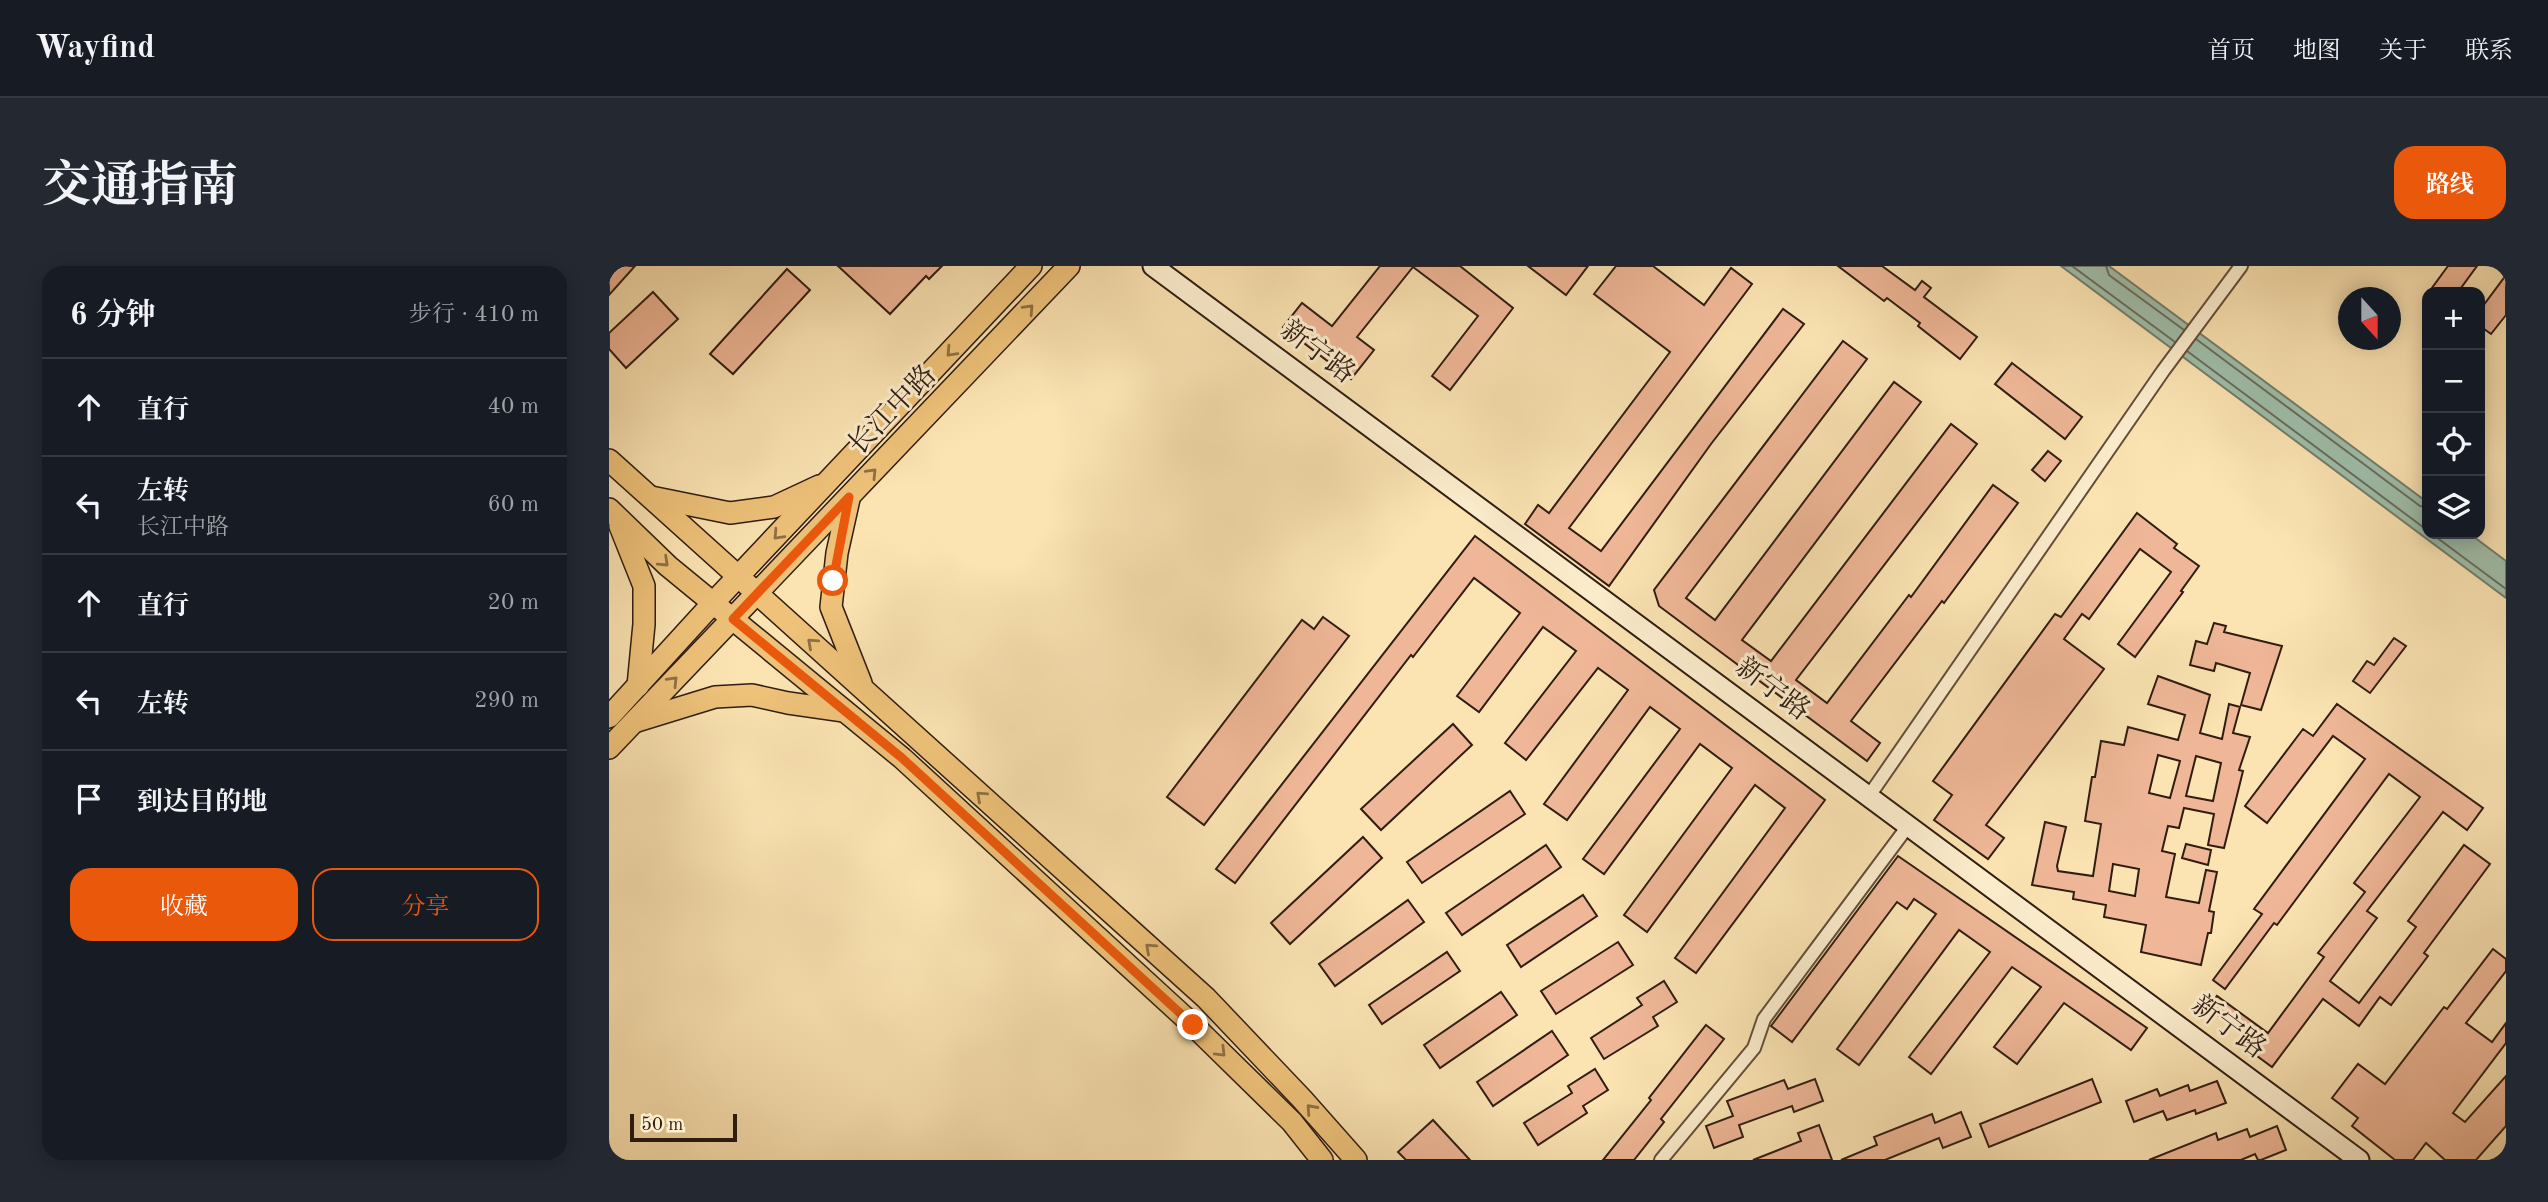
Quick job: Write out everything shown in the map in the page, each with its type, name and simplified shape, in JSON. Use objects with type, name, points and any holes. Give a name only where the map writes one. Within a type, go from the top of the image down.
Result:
[{"type":"main road","name":"长江中路","points":[[609,718],[713,603],[1031,266]]},
{"type":"main road","name":"长江中路","points":[[609,748],[1069,266]]},
{"type":"main road","points":[[609,460],[1206,998],[1356,1160]]},
{"type":"main road","points":[[650,497],[730,513],[774,507],[827,483]]},
{"type":"main road","points":[[849,497],[837,553],[831,607],[863,689]]},
{"type":"main road","points":[[612,512],[668,566],[902,758],[1193,1025],[1292,1122],[1322,1160]]},
{"type":"main road","points":[[612,512],[644,586],[644,624],[638,686]]},
{"type":"main road","points":[[635,721],[715,697],[752,695],[788,704],[844,711]]},
{"type":"street","name":"新宁路","points":[[1153,266],[2359,1160]]},
{"type":"street","points":[[1868,796],[2163,371],[2241,266]]},
{"type":"street","points":[[1661,1160],[1753,1048],[1763,1019],[1908,826]]},
{"type":"water","points":[[2061,266],[2109,266],[2422,498],[2422,535]]},
{"type":"water","points":[[2427,539],[2477,539],[2506,561],[2506,598]]},
{"type":"building","points":[[609,266],[635,266],[609,295]]},
{"type":"building","points":[[838,266],[942,266],[929,279],[926,276],[890,314]]},
{"type":"building","points":[[1380,266],[1460,266],[1513,308],[1450,390],[1432,376],[1478,316],[1413,267],[1357,337],[1374,350],[1351,379],[1283,327],[1302,303],[1332,326]]},
{"type":"building","points":[[1528,266],[1588,266],[1566,295]]},
{"type":"building","points":[[1616,266],[1653,266],[1704,305],[1731,268],[1752,284],[1569,528],[1601,551],[1783,309],[1804,324],[1711,444],[1609,586],[1525,524],[1538,505],[1549,513],[1670,352],[1594,294]]},
{"type":"building","points":[[1838,266],[1882,266],[1915,290],[1922,281],[1931,288],[1924,297],[1977,337],[1960,359],[1918,326],[1920,323],[1887,298],[1884,301]]},
{"type":"building","points":[[2448,266],[2477,266],[2462,287],[2433,287]]},
{"type":"building","points":[[787,269],[810,290],[733,374],[710,354]]},
{"type":"building","points":[[2506,275],[2506,315],[2491,334],[2485,330],[2485,303]]},
{"type":"building","points":[[653,292],[678,319],[626,368],[609,349],[609,333]]},
{"type":"building","points":[[1843,341],[1867,359],[1686,598],[1715,620],[1894,382],[1921,402],[1742,640],[1771,661],[1951,424],[1977,444],[1796,680],[1827,703],[1909,595],[1911,597],[1993,485],[2018,503],[1851,721],[1880,743],[1867,761],[1659,606],[1654,590]]},
{"type":"building","points":[[2012,363],[2082,417],[2065,439],[1995,384]]},
{"type":"building","points":[[2048,451],[2061,461],[2045,481],[2032,470]]},
{"type":"building","points":[[2137,513],[2177,544],[2174,548],[2199,566],[2135,657],[2118,644],[2171,572],[2140,549],[2089,619],[2082,614],[2064,639],[2104,669],[1986,825],[2004,838],[1988,859],[1934,820],[1952,795],[1933,781],[2055,614],[2061,617]]},
{"type":"building","points":[[1475,536],[1825,800],[1696,973],[1675,958],[1785,808],[1755,785],[1647,932],[1624,915],[1732,768],[1700,744],[1604,874],[1583,859],[1680,729],[1650,707],[1567,820],[1544,804],[1628,690],[1598,668],[1526,760],[1505,743],[1576,651],[1543,627],[1479,712],[1457,696],[1520,613],[1474,578],[1235,883],[1216,869]]},
{"type":"building","points":[[1323,617],[1349,636],[1204,825],[1167,797],[1302,620],[1314,629]]},
{"type":"building","points":[[2214,623],[2226,626],[2224,632],[2282,646],[2261,710],[2241,705],[2250,673],[2216,663],[2214,671],[2190,665],[2196,641],[2207,644]]},
{"type":"building","points":[[2394,638],[2406,646],[2370,693],[2353,681],[2367,661],[2374,665]]},
{"type":"building","points":[[2158,676],[2210,695],[2200,733],[2222,739],[2229,704],[2240,707],[2233,733],[2250,737],[2239,770],[2243,771],[2224,848],[2208,845],[2214,814],[2184,808],[2179,828],[2168,826],[2162,851],[2175,854],[2166,897],[2199,903],[2206,870],[2217,872],[2209,911],[2214,912],[2211,933],[2208,933],[2201,965],[2141,952],[2146,925],[2104,917],[2106,905],[2073,899],[2074,892],[2032,885],[2045,822],[2066,827],[2058,871],[2093,876],[2101,824],[2085,821],[2101,741],[2124,745],[2128,727],[2178,740],[2185,715],[2148,704]],"holes":[[[2158,755],[2180,761],[2170,798],[2149,793]],[[2196,756],[2221,763],[2213,801],[2186,796]],[[2113,864],[2139,869],[2135,896],[2109,891]]]},
{"type":"building","points":[[2337,704],[2483,808],[2467,830],[2443,812],[2367,911],[2377,918],[2330,981],[2359,1003],[2416,927],[2408,921],[2464,845],[2490,864],[2424,953],[2428,956],[2391,1005],[2380,997],[2359,1026],[2323,999],[2272,1067],[2253,1053],[2258,1045],[2208,1008],[2217,996],[2268,1033],[2324,957],[2318,953],[2365,892],[2354,883],[2420,797],[2389,774],[2277,925],[2274,923],[2225,989],[2213,980],[2262,914],[2254,909],[2365,759],[2333,736],[2267,823],[2245,806],[2303,729],[2313,736]]},
{"type":"building","points":[[1453,724],[1472,745],[1381,830],[1361,809]]},
{"type":"building","points":[[1510,791],[1525,814],[1422,883],[1407,862]]},
{"type":"building","points":[[1363,837],[1382,858],[1290,944],[1271,923]]},
{"type":"building","points":[[2186,844],[2211,850],[2208,865],[2182,858]]},
{"type":"building","points":[[1546,845],[1561,867],[1462,935],[1446,913]]},
{"type":"building","points":[[1898,856],[2147,1028],[2131,1050],[2064,1003],[2017,1064],[1994,1047],[2041,987],[2012,967],[1931,1074],[1909,1057],[1990,952],[1959,930],[1859,1065],[1837,1049],[1936,914],[1914,899],[1907,909],[1897,902],[1792,1042],[1771,1026]]},
{"type":"building","points":[[1583,895],[1597,916],[1521,967],[1507,945]]},
{"type":"building","points":[[1408,900],[1424,922],[1335,986],[1319,964]]},
{"type":"building","points":[[1618,942],[1633,965],[1556,1014],[1541,991]]},
{"type":"building","points":[[2493,949],[2506,959],[2506,971],[2466,1023],[2492,1042],[2506,1023],[2506,1043],[2453,1113],[2465,1122],[2506,1076],[2506,1126],[2476,1160],[2445,1160],[2426,1143],[2413,1160],[2395,1160],[2352,1126],[2358,1118],[2332,1098],[2358,1064],[2385,1084]]},
{"type":"building","points":[[1447,952],[1460,971],[1382,1024],[1369,1005]]},
{"type":"building","points":[[1664,981],[1677,1002],[1653,1017],[1658,1026],[1604,1059],[1591,1038],[1642,1005],[1637,998]]},
{"type":"building","points":[[1501,992],[1517,1015],[1440,1068],[1424,1045]]},
{"type":"building","points":[[1706,1025],[1724,1039],[1661,1119],[1664,1122],[1634,1160],[1603,1160],[1651,1100],[1649,1098]]},
{"type":"building","points":[[1552,1031],[1568,1055],[1493,1106],[1477,1082]]},
{"type":"building","points":[[1595,1069],[1608,1090],[1583,1106],[1587,1113],[1538,1145],[1524,1123],[1572,1093],[1568,1086]]},
{"type":"building","points":[[1815,1079],[1823,1101],[1794,1112],[1792,1106],[1739,1125],[1743,1137],[1714,1148],[1706,1126],[1733,1116],[1727,1101],[1784,1080],[1788,1089]]},
{"type":"building","points":[[2092,1079],[2101,1102],[1989,1147],[1980,1124]]},
{"type":"building","points":[[2217,1081],[2226,1103],[2196,1114],[2195,1110],[2167,1120],[2163,1111],[2134,1122],[2126,1101],[2157,1089],[2160,1096],[2188,1085],[2190,1091]]},
{"type":"building","points":[[1961,1112],[1971,1137],[1943,1148],[1939,1138],[1885,1160],[1841,1160],[1877,1145],[1874,1137],[1932,1114],[1935,1123]]},
{"type":"building","points":[[1433,1120],[1470,1160],[1406,1160],[1398,1152]]},
{"type":"building","points":[[1819,1125],[1832,1160],[1753,1160],[1801,1141],[1798,1133]]},
{"type":"building","points":[[2277,1126],[2286,1150],[2261,1160],[2258,1160],[2255,1154],[2241,1160],[2149,1160],[2216,1133],[2218,1140],[2247,1129],[2250,1137]]},
{"type":"route","points":[[833,581],[849,497],[733,619],[902,758],[1193,1025]]}]
